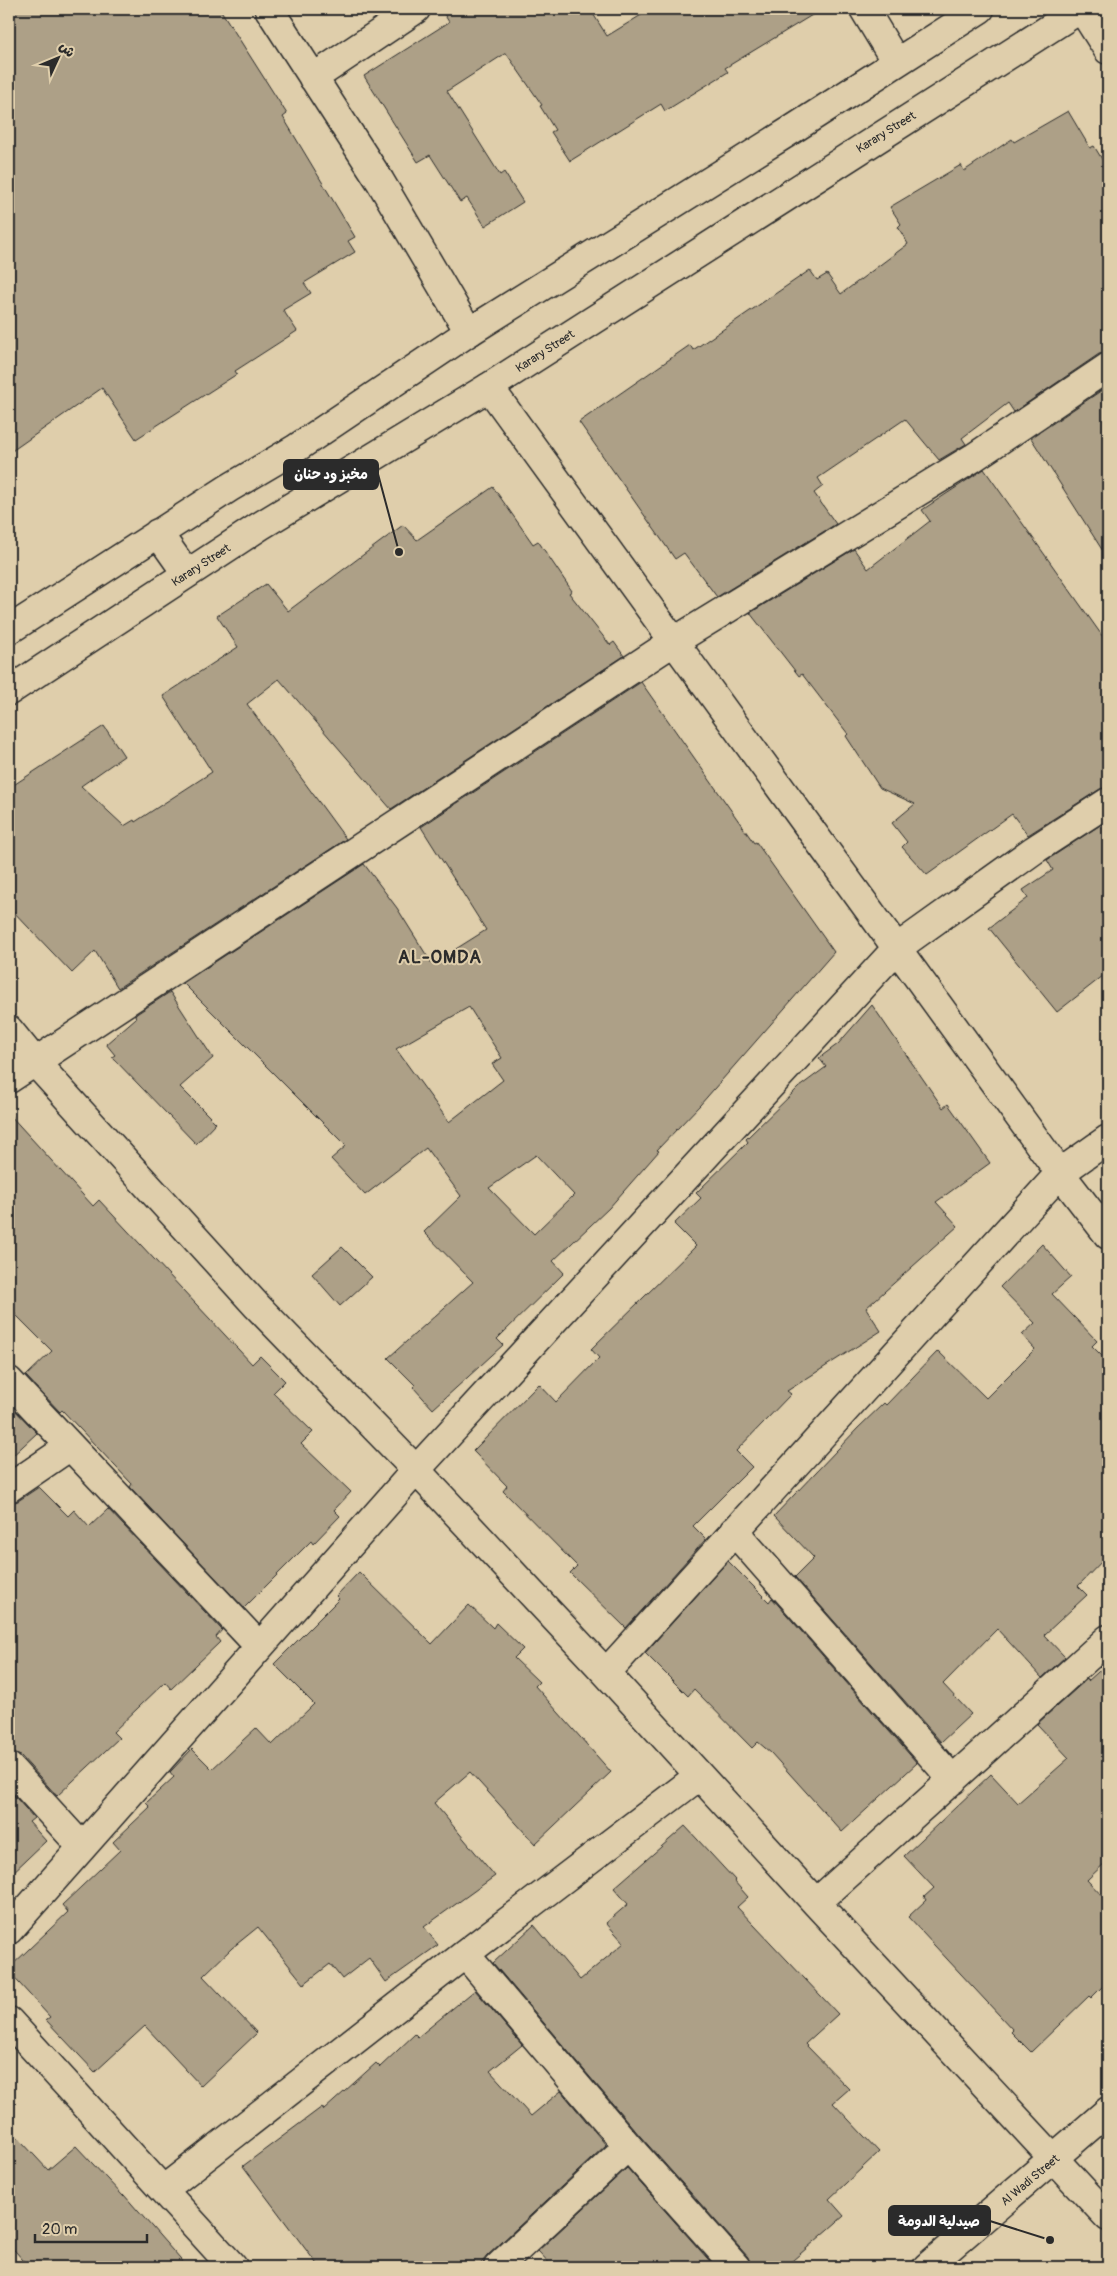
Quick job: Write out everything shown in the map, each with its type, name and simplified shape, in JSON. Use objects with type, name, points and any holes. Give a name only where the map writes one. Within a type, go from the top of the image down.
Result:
[{"type":"street","points":[[269,9],[380,180],[469,332]]},
{"type":"street","points":[[313,78],[416,9]]},
{"type":"street","points":[[864,9],[896,62]]},
{"type":"street","points":[[9,630],[229,488],[295,449],[469,332],[790,131],[980,9]]},
{"type":"street","points":[[1081,9],[1108,50]]},
{"type":"street","name":"Karary Street","points":[[9,691],[260,526],[488,386],[1081,9]]},
{"type":"street","points":[[9,1079],[673,642],[973,458],[1108,366]]},
{"type":"street","points":[[488,386],[1060,1173],[1108,1235]]},
{"type":"street","points":[[158,533],[187,574]]},
{"type":"street","points":[[14,1916],[82,1847],[416,1470],[897,948],[1034,850],[1108,802]]},
{"type":"street","points":[[9,1030],[35,1062],[257,1306],[416,1470],[606,1673],[816,1903],[1108,2217]]},
{"type":"street","points":[[606,1673],[1060,1173],[1108,1139]]},
{"type":"street","points":[[9,1381],[69,1447],[259,1646]]},
{"type":"street","points":[[9,1488],[69,1447]]},
{"type":"street","points":[[734,1531],[952,1780]]},
{"type":"street","points":[[816,1903],[1108,1639]]},
{"type":"street","points":[[9,1767],[82,1847]]},
{"type":"street","points":[[163,2190],[465,1954],[699,1776]]},
{"type":"street","points":[[465,1954],[628,2146],[736,2267]]},
{"type":"street","points":[[9,2021],[234,2267]]},
{"type":"street","name":"Al Wadi Street","points":[[927,2267],[1108,2111]]},
{"type":"street","points":[[498,2267],[628,2146]]},
{"type":"building","points":[[9,9],[220,9],[287,114],[283,117],[355,237],[348,241],[355,252],[304,283],[311,293],[283,310],[297,331],[235,371],[237,374],[136,439],[102,388],[9,453]]},
{"type":"building","points":[[441,9],[590,9],[607,36],[651,9],[822,9],[725,68],[728,72],[665,111],[661,104],[570,161],[551,132],[555,130],[540,106],[542,105],[506,53],[447,91],[500,175],[504,172],[523,202],[485,226],[467,198],[460,202],[430,155],[418,162],[364,76],[449,22]]},
{"type":"building","points":[[1068,111],[1090,148],[1094,146],[1108,169],[1108,352],[1099,354],[1014,412],[1008,403],[962,438],[966,444],[939,460],[905,419],[818,478],[823,486],[814,493],[836,524],[717,597],[684,553],[675,559],[579,422],[690,345],[693,350],[810,270],[817,280],[827,274],[841,294],[908,244],[898,227],[901,224],[890,207],[961,165],[964,171],[1012,139],[1014,142]]},
{"type":"building","points":[[1108,386],[1108,559],[1031,438]]},
{"type":"building","points":[[984,469],[1108,644],[1108,787],[1100,789],[1028,835],[1012,814],[927,875],[902,847],[907,842],[892,823],[915,804],[880,788],[846,736],[848,734],[802,674],[799,676],[750,613],[854,549],[868,569],[930,521],[922,510]]},
{"type":"building","points":[[493,487],[533,544],[538,541],[572,591],[569,593],[610,645],[614,642],[624,656],[391,809],[279,679],[247,704],[346,839],[118,988],[95,951],[72,973],[9,907],[9,788],[104,726],[124,756],[81,786],[124,826],[134,820],[135,822],[212,772],[163,696],[238,647],[217,616],[266,584],[288,611],[403,525],[417,540]]},
{"type":"building","points":[[641,682],[754,843],[756,842],[834,952],[700,1105],[657,1150],[659,1151],[609,1208],[553,1261],[564,1273],[497,1339],[503,1345],[433,1409],[413,1387],[415,1385],[388,1358],[473,1282],[424,1232],[461,1196],[426,1148],[365,1195],[331,1159],[346,1146],[183,983],[364,864],[397,908],[432,964],[486,930],[421,827]],"holes":[[[469,1007],[502,1058],[492,1064],[503,1080],[449,1122],[396,1049]],[[536,1155],[574,1195],[534,1234],[489,1188]]]},
{"type":"building","points":[[1108,820],[1108,972],[1057,1012],[989,928],[1028,898],[1023,890],[1053,870],[1047,860]]},
{"type":"building","points":[[170,992],[213,1058],[180,1087],[216,1123],[196,1144],[112,1057],[115,1055],[106,1044],[136,1018],[135,1015]]},
{"type":"building","points":[[872,1005],[943,1108],[948,1104],[990,1163],[936,1202],[958,1226],[866,1308],[881,1331],[787,1391],[791,1394],[736,1451],[752,1467],[693,1526],[706,1539],[626,1628],[570,1573],[577,1566],[503,1491],[507,1486],[473,1451],[539,1384],[556,1402],[599,1358],[591,1349],[696,1246],[674,1224],[701,1198],[696,1193],[748,1142],[746,1139],[799,1087],[826,1067],[819,1058],[838,1044]]},
{"type":"building","points":[[9,1114],[93,1206],[99,1200],[252,1364],[260,1356],[285,1381],[273,1393],[313,1432],[301,1444],[351,1492],[334,1510],[340,1516],[313,1544],[311,1541],[244,1608],[130,1487],[132,1484],[62,1410],[60,1412],[26,1376],[52,1351],[9,1308]]},
{"type":"building","points":[[1042,1244],[1071,1277],[1052,1294],[1097,1341],[1092,1346],[1108,1362],[1108,1555],[1078,1586],[1087,1595],[1044,1635],[1065,1657],[1042,1678],[997,1629],[943,1684],[971,1714],[941,1742],[795,1577],[814,1558],[774,1516],[858,1428],[884,1403],[886,1405],[938,1351],[986,1398],[1035,1349],[1022,1335],[1035,1323],[1000,1287]]},
{"type":"building","points":[[342,1247],[372,1277],[340,1306],[312,1274]]},
{"type":"building","points":[[9,1404],[37,1433],[9,1459]]},
{"type":"building","points":[[39,1487],[68,1516],[74,1510],[89,1527],[108,1509],[222,1630],[216,1637],[220,1642],[171,1689],[165,1682],[113,1732],[119,1738],[57,1796],[21,1756],[9,1752],[9,1504],[18,1501]]},
{"type":"building","points":[[728,1561],[769,1602],[772,1598],[917,1763],[842,1832],[771,1753],[758,1742],[752,1748],[694,1689],[688,1696],[645,1653]]},
{"type":"building","points":[[359,1572],[432,1644],[469,1605],[493,1628],[496,1623],[523,1649],[514,1658],[539,1682],[535,1686],[611,1772],[535,1844],[470,1772],[434,1803],[495,1876],[424,1927],[438,1945],[386,1982],[369,1958],[342,1979],[330,1964],[304,1984],[258,1927],[232,1948],[203,1976],[257,2033],[201,2086],[145,2026],[95,2072],[46,2020],[50,2017],[9,1972],[9,1968],[68,1912],[62,1905],[120,1850],[113,1842],[150,1807],[146,1803],[174,1777],[170,1772],[192,1749],[212,1769],[256,1728],[272,1745],[314,1704],[274,1664],[339,1599],[336,1596]]},
{"type":"building","points":[[1108,1663],[1108,1860],[1087,1880],[1108,1902],[1108,1981],[1091,1998],[1089,1996],[1031,2052],[1011,2032],[1013,2030],[908,1917],[926,1900],[924,1897],[934,1888],[904,1856],[991,1774],[1018,1803],[1069,1758],[1037,1724],[1087,1679],[1088,1681]]},
{"type":"building","points":[[9,1790],[34,1818],[29,1822],[46,1841],[9,1876]]},
{"type":"building","points":[[685,1826],[735,1880],[748,1897],[737,1907],[838,2014],[805,2044],[849,2089],[833,2103],[879,2152],[829,2199],[844,2216],[785,2267],[751,2267],[748,2257],[640,2136],[493,1963],[534,1925],[580,1980],[624,1943],[606,1923],[628,1904],[614,1888]]},
{"type":"building","points":[[475,1990],[522,2045],[490,2071],[531,2116],[561,2091],[606,2145],[487,2256],[478,2267],[319,2267],[243,2166],[322,2107],[324,2110],[376,2063],[380,2067],[415,2034],[418,2037]]},
{"type":"building","points":[[9,2128],[48,2170],[76,2146],[124,2195],[187,2267],[29,2267],[9,2244]]},
{"type":"building","points":[[627,2168],[715,2267],[553,2267],[538,2251]]},
{"type":"place","name":"مخبز ود حنان","points":[[399,552]]},
{"type":"place","name":"صيدلية الدومة","points":[[1050,2240]]},
{"type":"district","name":"AL-OMDA","points":[[440,957]]}]
